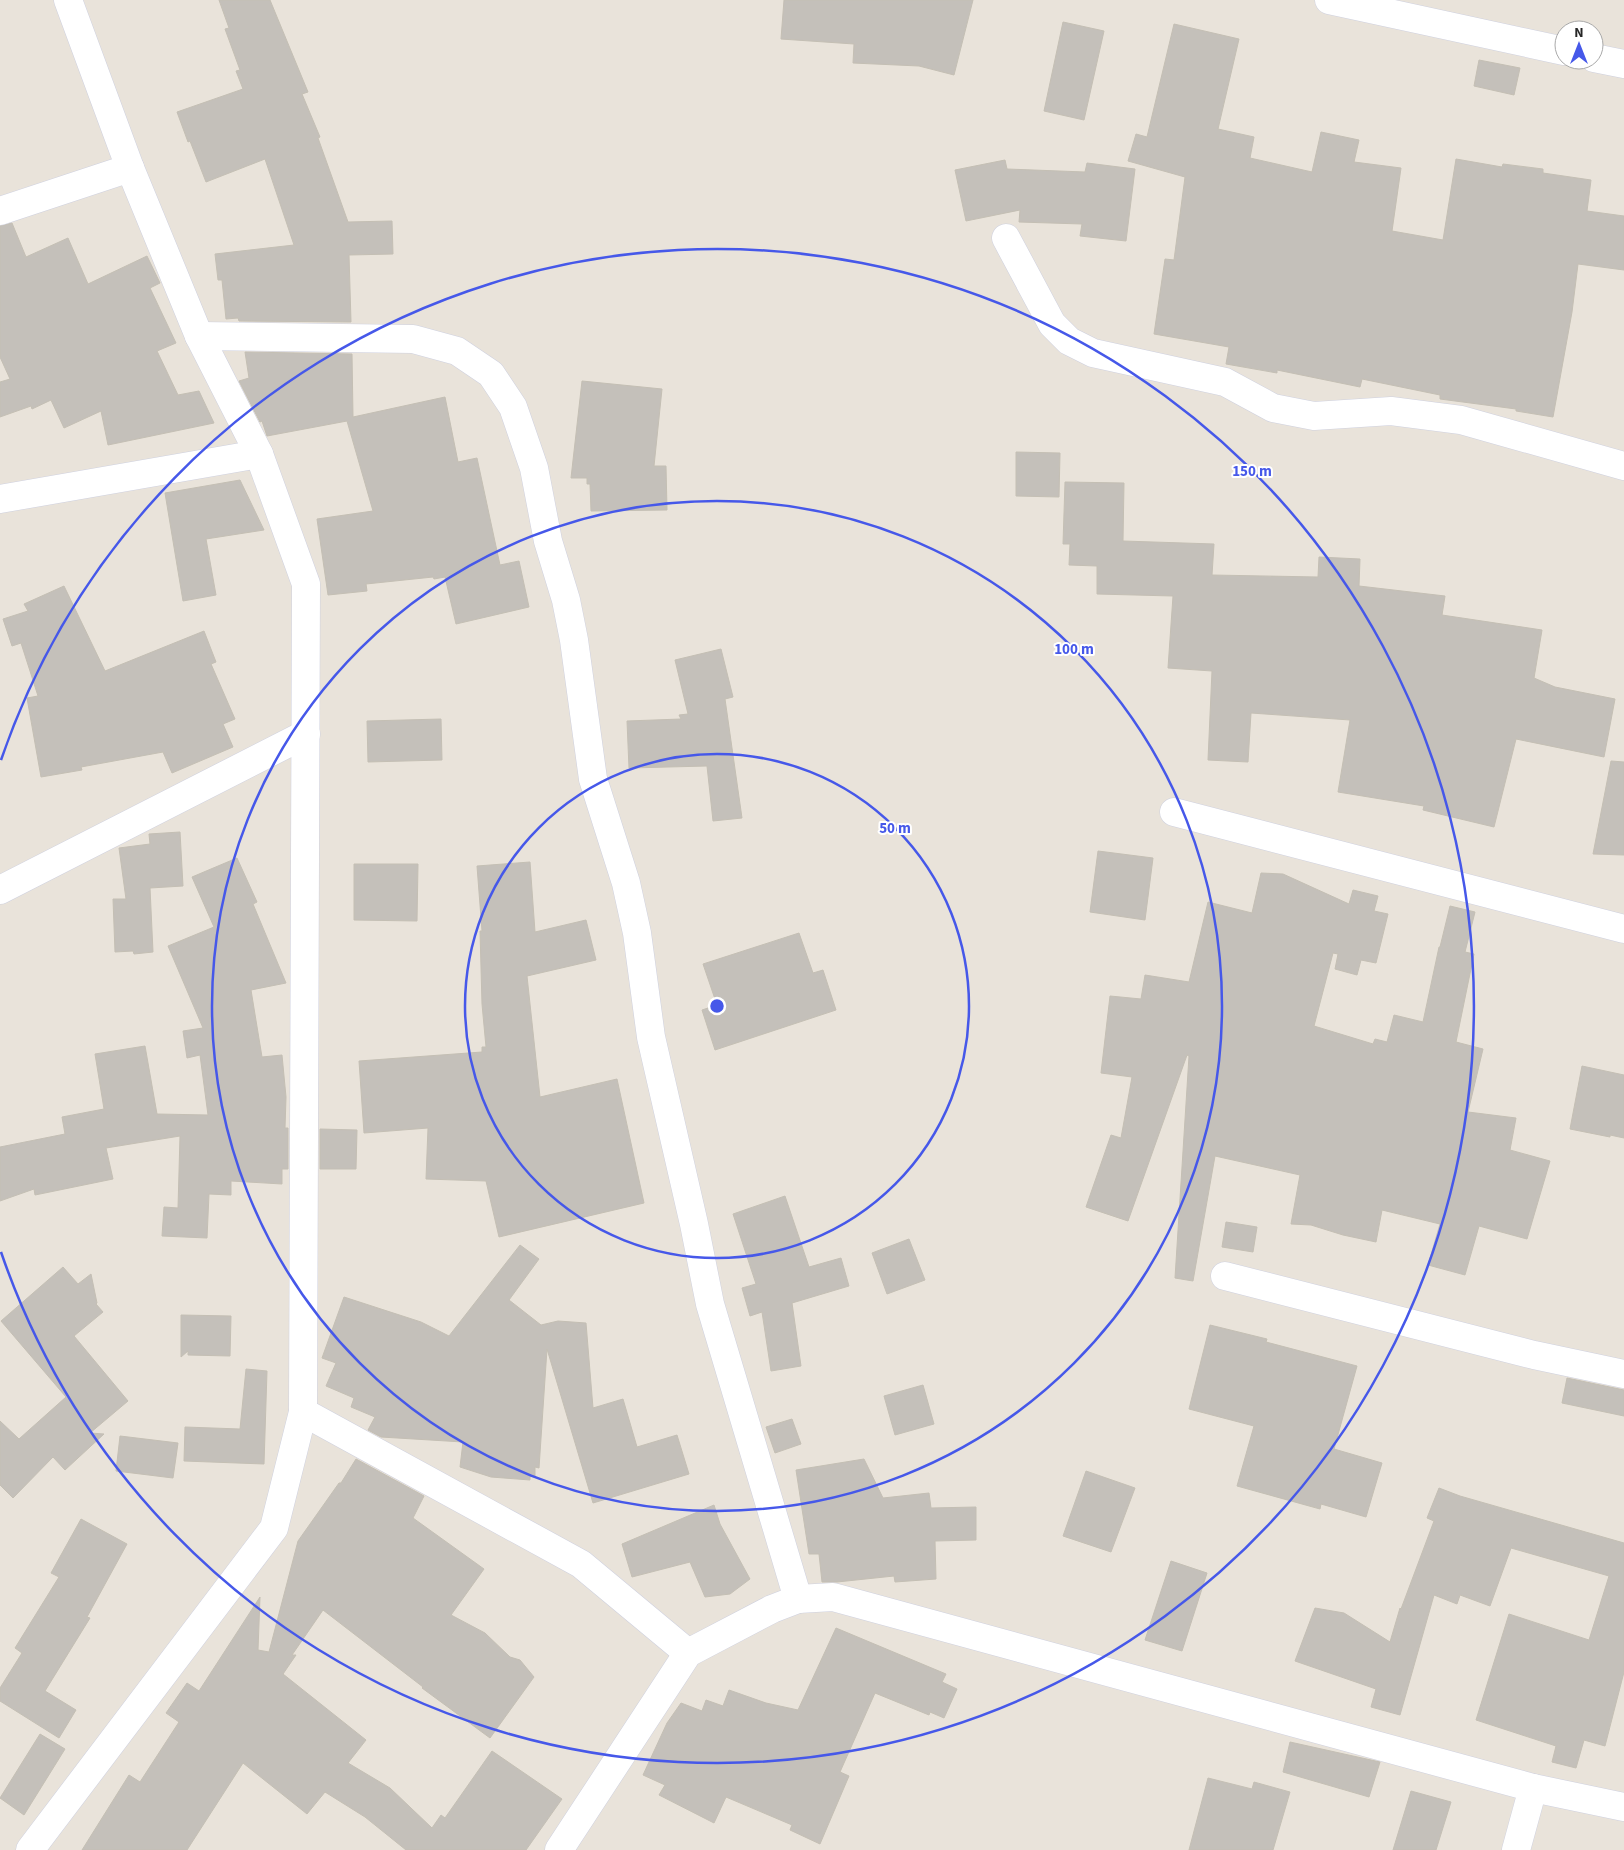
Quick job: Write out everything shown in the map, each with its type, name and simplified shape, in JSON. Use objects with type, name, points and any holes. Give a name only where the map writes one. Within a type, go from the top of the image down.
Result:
[{"type":"street","points":[[30,1850],[274,1528],[303,1412],[306,584],[259,454],[198,336],[130,168],[68,0]]},
{"type":"street","points":[[1329,0],[1554,49]]},
{"type":"street","points":[[1604,60],[1624,64]]},
{"type":"street","points":[[0,211],[130,168]]},
{"type":"street","points":[[1006,238],[1052,324],[1069,341],[1093,353],[1225,382],[1273,408],[1314,416],[1391,411],[1461,420],[1624,466]]},
{"type":"street","points":[[198,336],[413,340],[457,351],[491,374],[513,407],[534,468],[548,541],[566,600],[574,640],[594,779],[626,884],[637,933],[652,1037],[710,1304],[798,1599]]},
{"type":"street","points":[[0,499],[259,454]]},
{"type":"street","points":[[0,890],[306,734]]},
{"type":"street","points":[[1174,812],[1624,929]]},
{"type":"street","points":[[1225,1276],[1534,1355],[1624,1374]]},
{"type":"street","points":[[303,1412],[581,1564],[688,1654]]},
{"type":"street","points":[[559,1850],[688,1654],[772,1609],[798,1599],[833,1596],[1533,1788],[1624,1807]]},
{"type":"street","points":[[1516,1850],[1533,1788]]},
{"type":"building","points":[[219,0],[270,0],[308,92],[302,94],[320,137],[318,138],[348,222],[392,221],[393,254],[349,255],[351,322],[239,321],[238,318],[226,319],[222,280],[218,280],[215,254],[294,245],[265,159],[206,182],[177,112],[243,89],[236,71],[240,70],[225,29],[229,28]]},
{"type":"building","points":[[784,0],[973,0],[954,75],[919,66],[853,63],[854,44],[781,39]]},
{"type":"building","points":[[1063,22],[1104,31],[1084,120],[1044,111]]},
{"type":"building","points":[[1174,24],[1239,39],[1218,129],[1254,137],[1250,158],[1312,172],[1321,132],[1359,140],[1354,162],[1401,168],[1392,231],[1443,240],[1456,159],[1502,167],[1503,164],[1543,169],[1543,173],[1591,180],[1587,211],[1624,216],[1624,270],[1578,264],[1572,312],[1553,417],[1516,411],[1516,409],[1440,399],[1440,395],[1362,379],[1360,387],[1277,370],[1277,373],[1226,364],[1229,347],[1154,334],[1165,259],[1174,260],[1185,177],[1128,161],[1136,134],[1147,137]]},
{"type":"building","points":[[1479,60],[1520,68],[1514,95],[1474,86]]},
{"type":"building","points":[[1005,160],[1007,169],[1085,172],[1087,163],[1135,169],[1126,241],[1080,236],[1082,224],[1019,222],[1020,210],[966,221],[955,170]]},
{"type":"building","points":[[12,223],[26,257],[68,238],[88,284],[147,256],[160,283],[150,288],[176,343],[157,351],[178,395],[199,391],[214,423],[108,445],[101,411],[64,428],[51,400],[32,409],[31,406],[0,417],[0,382],[10,379],[0,357],[0,226]]},
{"type":"building","points":[[245,352],[352,354],[353,417],[445,397],[458,462],[477,458],[500,565],[519,561],[529,607],[456,624],[445,577],[366,584],[367,591],[328,595],[317,519],[373,511],[347,421],[267,436],[262,421],[260,422],[239,381],[249,378]]},
{"type":"building","points":[[582,381],[662,389],[654,466],[666,466],[667,510],[591,511],[590,484],[587,484],[587,478],[571,478]]},
{"type":"building","points":[[1016,452],[1060,453],[1059,497],[1016,496]]},
{"type":"building","points":[[240,480],[264,530],[206,539],[216,595],[183,601],[165,493]]},
{"type":"building","points":[[1065,482],[1124,483],[1123,541],[1214,544],[1212,575],[1318,577],[1319,557],[1360,559],[1359,586],[1445,596],[1442,615],[1542,630],[1534,678],[1555,687],[1615,699],[1604,757],[1516,739],[1494,827],[1423,810],[1424,806],[1338,792],[1350,720],[1251,713],[1248,762],[1208,760],[1212,671],[1168,668],[1173,596],[1097,594],[1097,566],[1069,565],[1070,544],[1063,544]]},
{"type":"building","points":[[64,586],[105,671],[204,631],[216,662],[211,664],[235,719],[223,724],[233,747],[172,773],[163,752],[81,767],[82,770],[41,777],[27,698],[38,696],[21,643],[12,646],[3,619],[28,611],[24,604]]},
{"type":"building","points":[[721,649],[733,697],[725,699],[742,818],[713,821],[707,766],[629,768],[627,721],[681,719],[679,715],[688,714],[675,660]]},
{"type":"building","points":[[441,719],[442,760],[368,762],[367,721]]},
{"type":"building","points":[[1611,761],[1624,762],[1624,855],[1593,854]]},
{"type":"building","points":[[180,832],[183,886],[150,888],[153,952],[134,954],[133,951],[115,952],[113,899],[126,899],[119,848],[150,844],[149,834]]},
{"type":"building","points":[[1098,851],[1153,858],[1145,920],[1090,912]]},
{"type":"building","points":[[237,858],[257,902],[253,904],[286,983],[251,990],[262,1057],[282,1055],[286,1097],[285,1128],[288,1128],[288,1169],[282,1169],[282,1184],[231,1181],[231,1195],[209,1194],[207,1238],[162,1236],[164,1207],[178,1208],[180,1136],[106,1148],[113,1179],[35,1195],[34,1189],[0,1201],[0,1147],[65,1134],[62,1117],[104,1109],[95,1054],[145,1046],[157,1114],[208,1115],[200,1055],[187,1058],[183,1031],[203,1028],[168,946],[214,927],[192,877]]},
{"type":"building","points":[[530,862],[535,932],[586,920],[596,960],[527,976],[540,1097],[617,1079],[644,1203],[499,1237],[486,1181],[426,1179],[428,1128],[364,1133],[359,1061],[482,1052],[482,1047],[486,1047],[482,1004],[480,931],[482,931],[477,866]]},
{"type":"building","points":[[354,864],[418,864],[417,921],[354,920]]},
{"type":"building","points":[[1261,873],[1283,874],[1349,904],[1353,890],[1378,896],[1374,911],[1388,914],[1376,963],[1361,960],[1357,975],[1335,969],[1338,954],[1333,953],[1314,1026],[1373,1044],[1375,1039],[1387,1042],[1394,1015],[1423,1022],[1450,906],[1475,912],[1465,952],[1474,954],[1456,1042],[1483,1049],[1468,1112],[1516,1118],[1510,1150],[1550,1161],[1527,1239],[1479,1226],[1465,1275],[1428,1265],[1440,1224],[1382,1210],[1376,1242],[1343,1235],[1311,1225],[1291,1224],[1300,1175],[1215,1156],[1193,1281],[1175,1278],[1189,1056],[1187,1055],[1128,1221],[1086,1207],[1111,1135],[1121,1138],[1132,1077],[1101,1073],[1110,996],[1141,999],[1145,975],[1189,982],[1208,902],[1252,913]]},
{"type":"building","points":[[799,933],[813,973],[823,970],[836,1010],[715,1050],[702,1010],[717,1005],[703,964]]},
{"type":"building","points":[[1582,1066],[1624,1075],[1624,1138],[1570,1129]]},
{"type":"building","points":[[320,1129],[357,1130],[356,1169],[320,1169]]},
{"type":"building","points":[[785,1196],[809,1267],[841,1258],[849,1286],[792,1303],[801,1366],[771,1371],[762,1312],[750,1316],[742,1288],[756,1284],[733,1214]]},
{"type":"building","points":[[1226,1222],[1257,1227],[1253,1252],[1222,1247]]},
{"type":"building","points":[[909,1239],[925,1280],[887,1294],[872,1253]]},
{"type":"building","points":[[520,1245],[539,1259],[509,1300],[541,1325],[558,1321],[586,1323],[593,1408],[623,1399],[637,1447],[677,1435],[689,1474],[593,1503],[547,1349],[539,1468],[535,1467],[535,1477],[530,1476],[530,1480],[491,1477],[460,1467],[463,1442],[381,1437],[368,1430],[375,1417],[351,1407],[354,1398],[326,1386],[336,1363],[322,1358],[344,1297],[421,1322],[449,1336]]},
{"type":"building","points":[[63,1267],[78,1284],[91,1274],[96,1304],[103,1312],[74,1336],[128,1401],[90,1433],[104,1434],[65,1470],[53,1457],[13,1498],[0,1485],[0,1421],[19,1439],[66,1397],[1,1321]]},
{"type":"building","points":[[181,1315],[231,1316],[230,1356],[188,1355],[188,1351],[181,1357]]},
{"type":"building","points":[[1210,1325],[1267,1339],[1266,1342],[1357,1366],[1334,1449],[1382,1463],[1366,1517],[1321,1504],[1320,1509],[1237,1486],[1254,1426],[1189,1409]]},
{"type":"building","points":[[246,1369],[267,1371],[264,1464],[184,1461],[185,1427],[240,1429]]},
{"type":"building","points":[[1567,1378],[1624,1390],[1624,1416],[1562,1403]]},
{"type":"building","points":[[923,1385],[934,1424],[895,1435],[884,1396]]},
{"type":"building","points":[[792,1419],[801,1444],[775,1453],[766,1427]]},
{"type":"building","points":[[120,1436],[178,1443],[173,1478],[116,1471]]},
{"type":"building","points":[[356,1459],[424,1496],[413,1518],[484,1569],[451,1615],[485,1633],[510,1657],[520,1660],[534,1677],[490,1738],[422,1688],[323,1610],[292,1655],[296,1655],[283,1674],[366,1740],[348,1763],[390,1788],[432,1828],[441,1815],[445,1818],[492,1751],[562,1799],[526,1850],[406,1850],[365,1817],[325,1792],[307,1814],[243,1763],[187,1850],[82,1850],[129,1775],[140,1782],[179,1722],[166,1713],[187,1683],[199,1691],[260,1597],[258,1650],[269,1652],[298,1541],[339,1483],[341,1483]]},
{"type":"building","points":[[864,1459],[883,1498],[929,1493],[931,1508],[976,1507],[976,1540],[935,1541],[936,1579],[895,1582],[894,1576],[822,1582],[819,1554],[809,1554],[796,1470]]},
{"type":"building","points":[[1086,1471],[1135,1488],[1111,1552],[1063,1536]]},
{"type":"building","points":[[1439,1488],[1460,1496],[1624,1543],[1624,1672],[1605,1746],[1584,1740],[1576,1768],[1552,1762],[1556,1746],[1476,1720],[1509,1614],[1589,1640],[1609,1576],[1511,1548],[1490,1606],[1460,1595],[1457,1604],[1434,1595],[1400,1715],[1371,1707],[1376,1689],[1295,1661],[1315,1608],[1344,1613],[1390,1642],[1400,1608],[1434,1521],[1427,1518]]},
{"type":"building","points":[[714,1505],[720,1524],[750,1579],[730,1594],[705,1597],[690,1562],[632,1577],[622,1544]]},
{"type":"building","points":[[81,1519],[127,1544],[87,1617],[90,1618],[45,1691],[76,1710],[59,1738],[0,1701],[0,1688],[22,1653],[15,1648],[59,1577],[51,1573]]},
{"type":"building","points":[[1171,1561],[1207,1573],[1182,1651],[1145,1640]]},
{"type":"building","points":[[836,1628],[946,1674],[942,1682],[957,1689],[944,1718],[930,1712],[929,1715],[875,1693],[840,1772],[849,1776],[820,1844],[790,1830],[792,1825],[726,1797],[714,1823],[659,1795],[665,1785],[643,1775],[667,1723],[681,1703],[702,1711],[706,1700],[723,1706],[729,1690],[766,1703],[798,1710]]},
{"type":"building","points":[[40,1734],[65,1749],[24,1815],[0,1798]]},
{"type":"building","points":[[1290,1742],[1380,1762],[1369,1797],[1283,1772]]},
{"type":"building","points":[[1208,1778],[1252,1789],[1254,1782],[1290,1792],[1273,1850],[1189,1850]]},
{"type":"building","points":[[1411,1791],[1451,1802],[1436,1850],[1393,1850]]}]
